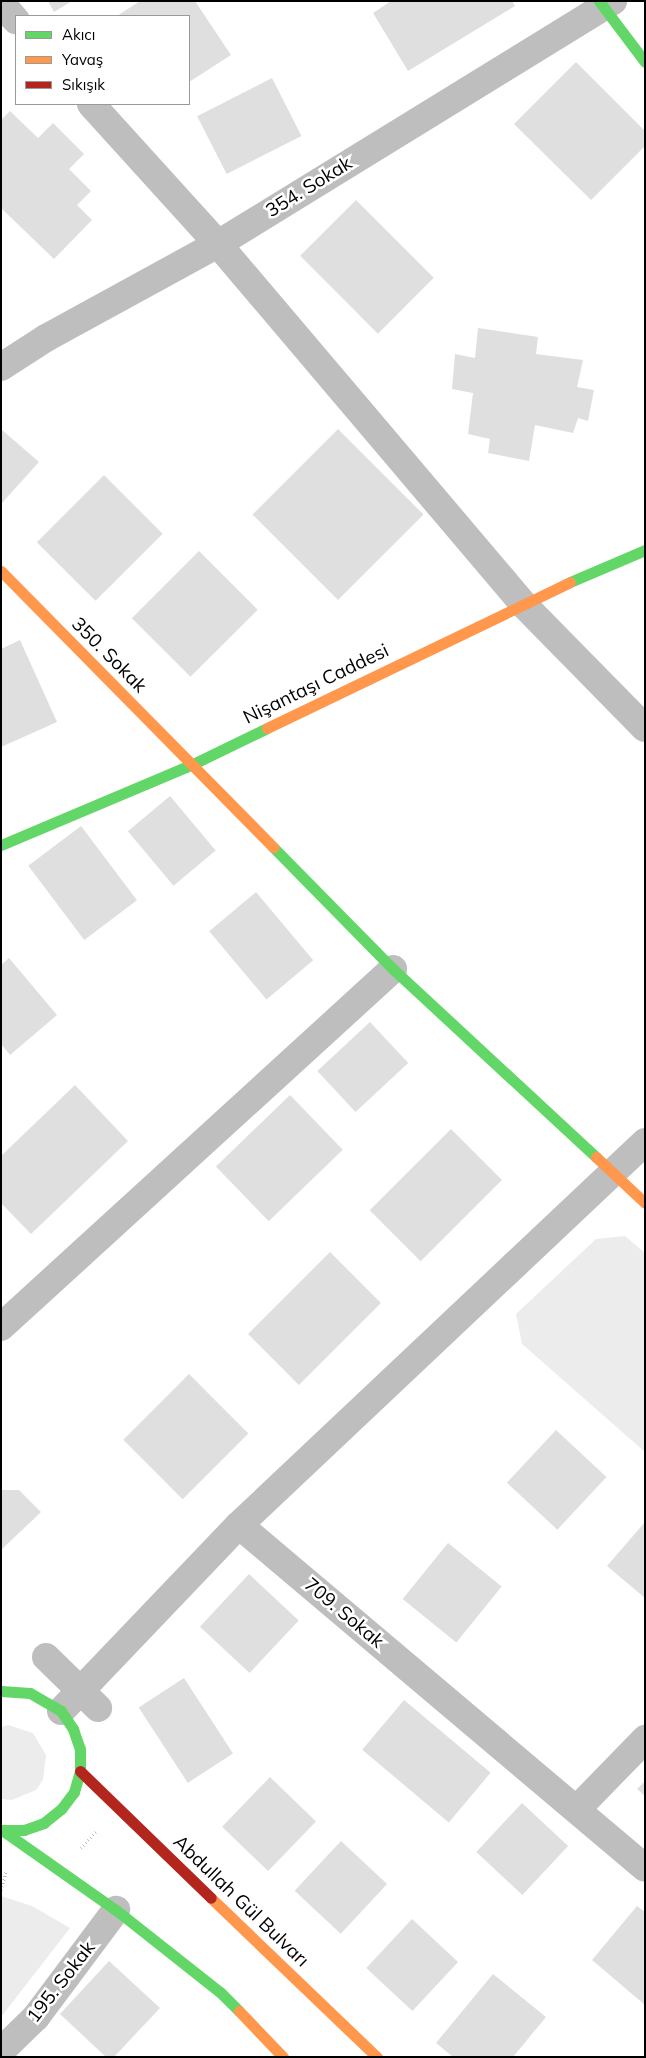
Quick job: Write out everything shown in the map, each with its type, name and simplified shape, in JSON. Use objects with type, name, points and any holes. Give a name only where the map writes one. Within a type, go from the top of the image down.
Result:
[{"type":"street","points":[[606,3],[645,62]]},
{"type":"street","name":"354. Sokak","points":[[1,367],[46,338],[218,244],[606,3]]},
{"type":"street","points":[[1,4],[15,19]]},
{"type":"street","points":[[93,105],[218,244],[522,603],[645,728]]},
{"type":"street","name":"Nişantaşı Caddesi","points":[[1,845],[193,764],[522,603],[645,550]]},
{"type":"street","name":"350. Sokak","points":[[1,571],[393,969],[645,1203]]},
{"type":"street","points":[[1,1327],[393,969]]},
{"type":"street","points":[[61,1711],[89,1699],[239,1525],[611,1172],[645,1142]]},
{"type":"street","name":"709. Sokak","points":[[239,1525],[645,1868]]},
{"type":"street","points":[[46,1657],[89,1699]]},
{"type":"street","points":[[1,1691],[30,1693],[46,1700],[61,1711],[73,1729],[80,1750],[80,1771],[74,1792],[66,1804],[44,1823],[24,1830],[2,1830]]},
{"type":"street","points":[[576,1809],[645,1740]]},
{"type":"street","name":"Abdullah Gül Bulvarı","points":[[80,1771],[377,2057]]},
{"type":"street","points":[[2,1830],[116,1910],[220,1992],[283,2057]]},
{"type":"street","name":"195. Sokak","points":[[1,2050],[36,2017],[116,1910]]},
{"type":"path","points":[[62,1872],[117,1805]]},
{"type":"shaded area","points":[[625,1236],[645,1253],[645,1452],[522,1344],[516,1314],[596,1239]]},
{"type":"shaded area","points":[[8,1725],[33,1733],[46,1755],[43,1780],[36,1790],[12,1800],[1,1799],[1,1727]]},
{"type":"shaded area","points":[[1,1896],[32,1906],[70,1928],[1,2017]]},
{"type":"building","points":[[48,1],[72,1],[54,12]]},
{"type":"building","points":[[140,1],[195,1],[231,55],[190,81],[190,15],[119,15]]},
{"type":"building","points":[[391,1],[512,1],[515,6],[408,71],[373,13]]},
{"type":"building","points":[[576,62],[645,131],[645,146],[591,200],[514,124]]},
{"type":"building","points":[[272,78],[302,136],[227,174],[197,116]]},
{"type":"building","points":[[10,111],[38,138],[53,123],[84,154],[69,169],[91,191],[77,205],[92,220],[54,259],[1,208],[1,120]]},
{"type":"building","points":[[356,200],[434,278],[378,334],[300,256]]},
{"type":"building","points":[[478,328],[538,337],[536,354],[583,360],[577,387],[594,390],[588,421],[578,418],[573,433],[535,425],[529,461],[488,453],[490,439],[468,434],[473,393],[452,389],[455,354],[475,358]]},
{"type":"building","points":[[1,429],[39,462],[1,504]]},
{"type":"building","points":[[338,429],[424,515],[338,600],[252,515]]},
{"type":"building","points":[[104,475],[163,534],[96,601],[37,542]]},
{"type":"building","points":[[199,551],[258,610],[191,677],[132,618]]},
{"type":"building","points":[[20,640],[57,722],[1,747],[1,649]]},
{"type":"building","points":[[170,796],[216,850],[174,886],[128,831]]},
{"type":"building","points":[[81,826],[137,900],[84,940],[28,866]]},
{"type":"building","points":[[256,892],[313,960],[266,999],[209,931]]},
{"type":"building","points":[[9,958],[57,1015],[10,1055],[1,1044],[1,965]]},
{"type":"building","points":[[370,1022],[408,1063],[356,1112],[317,1071]]},
{"type":"building","points":[[75,1085],[128,1141],[31,1234],[1,1203],[1,1156]]},
{"type":"building","points":[[290,1095],[343,1150],[269,1221],[216,1167]]},
{"type":"building","points":[[451,1129],[502,1180],[421,1261],[370,1210]]},
{"type":"building","points":[[330,1252],[381,1303],[299,1385],[248,1334]]},
{"type":"building","points":[[189,1374],[248,1433],[183,1499],[123,1440]]},
{"type":"building","points":[[556,1430],[606,1477],[557,1530],[507,1483]]},
{"type":"building","points":[[1,1490],[19,1490],[41,1512],[1,1550]]},
{"type":"building","points":[[645,1522],[645,1598],[607,1566]]},
{"type":"building","points":[[448,1543],[502,1586],[456,1642],[403,1599]]},
{"type":"building","points":[[249,1574],[299,1620],[250,1673],[200,1627]]},
{"type":"building","points":[[184,1678],[233,1753],[188,1783],[139,1707]]},
{"type":"building","points":[[404,1700],[491,1773],[449,1822],[362,1750]]},
{"type":"building","points":[[270,1777],[316,1821],[268,1871],[222,1827]]},
{"type":"building","points":[[645,1781],[645,1796],[637,1789]]},
{"type":"building","points":[[522,1803],[568,1846],[522,1895],[476,1852]]},
{"type":"building","points":[[341,1841],[387,1884],[341,1934],[295,1891]]},
{"type":"building","points":[[637,1906],[645,1912],[645,2005],[592,1960]]},
{"type":"building","points":[[412,1919],[458,1962],[412,2011],[366,1968]]},
{"type":"building","points":[[109,1961],[160,2008],[114,2057],[106,2057],[60,2014]]},
{"type":"building","points":[[493,1974],[546,2017],[513,2057],[453,2057],[436,2043]]},
{"type":"traffic: fast","points":[[599,1],[645,62]]},
{"type":"traffic: fast","points":[[570,582],[645,550]]},
{"type":"traffic: fast","points":[[1,845],[193,764],[267,728]]},
{"type":"traffic: fast","points":[[273,847],[393,969],[596,1157]]},
{"type":"traffic: fast","points":[[1,1691],[30,1693],[61,1711],[73,1729],[80,1749],[80,1771],[74,1792],[61,1809],[44,1823],[24,1830],[1,1830]]},
{"type":"traffic: fast","points":[[2,1830],[116,1910],[220,1992],[239,2011]]},
{"type":"traffic: slow","points":[[1,571],[273,847]]},
{"type":"traffic: slow","points":[[267,728],[570,582]]},
{"type":"traffic: slow","points":[[596,1157],[645,1203]]},
{"type":"traffic: slow","points":[[211,1898],[377,2057]]},
{"type":"traffic: slow","points":[[239,2011],[283,2057]]},
{"type":"traffic: jam","points":[[80,1771],[211,1898]]}]
